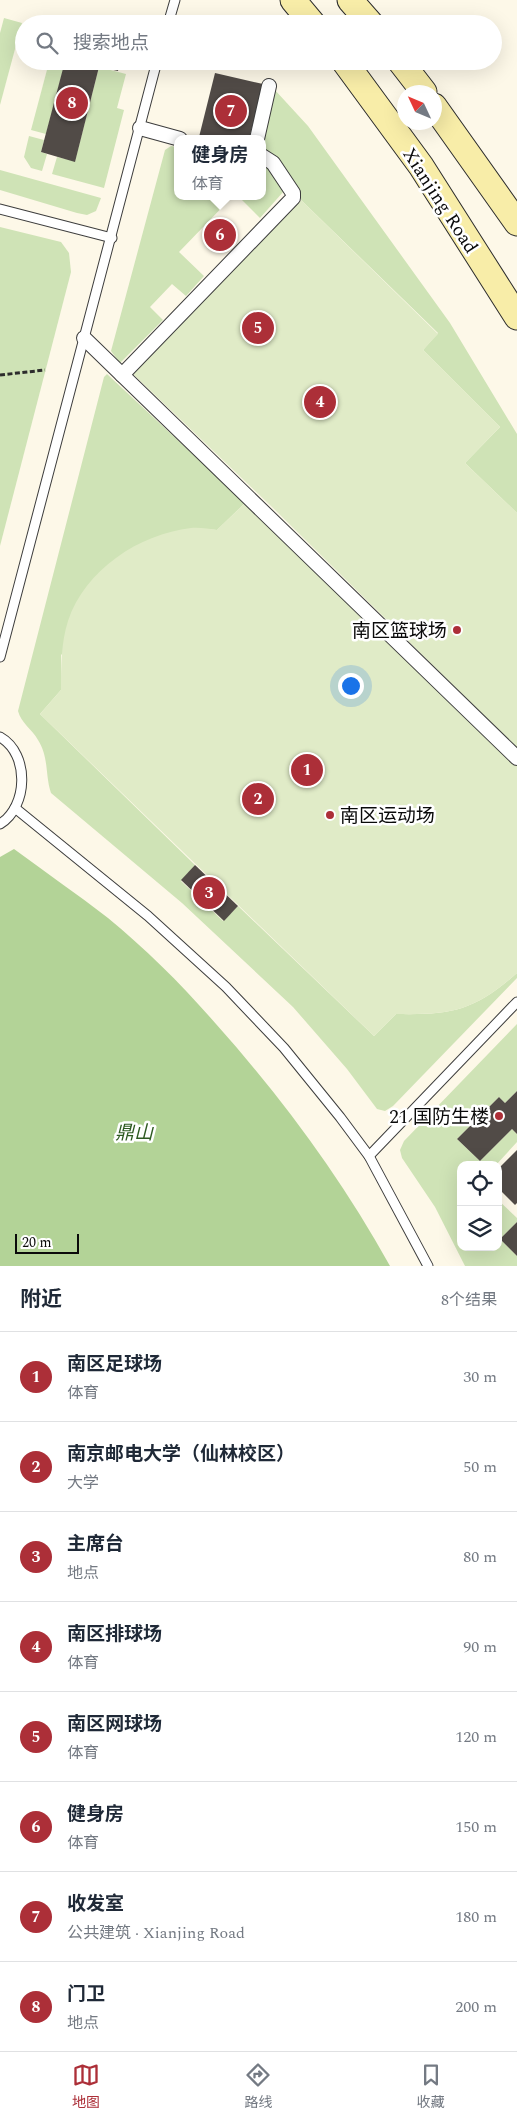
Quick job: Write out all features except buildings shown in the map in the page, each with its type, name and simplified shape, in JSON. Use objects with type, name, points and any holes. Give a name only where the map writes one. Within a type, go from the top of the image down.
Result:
[{"type":"main road","points":[[293,0],[306,15]]},
{"type":"main road","points":[[350,0],[363,15]]},
{"type":"main road","name":"Xianjing Road","points":[[351,70],[420,166],[517,317]]},
{"type":"main road","points":[[407,70],[419,85]]},
{"type":"main road","points":[[442,117],[517,223]]},
{"type":"street","points":[[258,135],[269,86]]},
{"type":"street","points":[[140,128],[174,137]]},
{"type":"street","points":[[122,375],[293,198],[293,193],[273,163],[266,159]]},
{"type":"street","points":[[84,338],[517,758]]},
{"type":"lane","points":[[171,15],[175,0]]},
{"type":"lane","points":[[0,656],[156,70]]},
{"type":"lane","points":[[0,209],[112,238]]},
{"type":"lane","points":[[0,737],[7,741],[21,766],[22,794],[8,819],[0,824]]},
{"type":"lane","points":[[15,808],[148,916],[226,987],[284,1048],[340,1116],[369,1156],[428,1266]]},
{"type":"lane","points":[[369,1156],[517,1002]]},
{"type":"path","points":[[0,375],[45,370]]},
{"type":"green space","points":[[4,18],[15,21],[15,49],[0,105],[0,33]]},
{"type":"green space","points":[[47,70],[63,70],[46,134],[31,130]]},
{"type":"green space","points":[[98,70],[111,70],[126,74],[117,108],[124,110],[104,188],[52,174],[57,157],[75,161]]},
{"type":"green space","points":[[274,89],[308,126],[450,323],[517,434],[517,513],[465,463],[500,427],[423,350],[438,333],[301,200],[301,195],[276,157],[266,151],[266,135],[263,135]]},
{"type":"green space","points":[[29,136],[44,140],[41,152],[47,154],[42,171],[31,168],[24,157]]},
{"type":"green space","points":[[171,146],[174,146],[174,200],[229,200],[179,252],[204,276],[186,296],[172,284],[150,307],[163,320],[120,363],[111,351],[165,150]]},
{"type":"green space","points":[[266,166],[271,169],[284,191],[260,218],[242,200],[266,200]]},
{"type":"green space","points":[[0,170],[101,198],[96,211],[87,215],[77,213],[0,190]]},
{"type":"green space","points":[[301,200],[438,334],[423,350],[500,427],[465,463],[517,513],[517,748],[272,507],[133,374]]},
{"type":"green space","points":[[0,227],[61,242],[69,253],[71,272],[0,546]]},
{"type":"green space","points":[[107,374],[245,503],[217,530],[192,528],[61,655],[61,690],[40,714],[195,865],[181,881],[223,921],[238,906],[374,1036],[396,1014],[432,1013],[461,1008],[488,996],[517,973],[517,978],[393,1106],[385,1111],[377,1109],[347,1069],[293,1007],[182,903],[51,793],[44,753],[36,736],[19,715],[18,711],[104,377]]},
{"type":"green space","name":"南区运动场","points":[[245,503],[517,765],[517,973],[488,996],[475,1003],[448,1011],[396,1014],[374,1036],[40,714],[61,690],[61,664],[68,621],[76,603],[87,586],[101,571],[116,558],[152,538],[191,528],[217,530]]},
{"type":"green space","name":"鼎山","points":[[14,849],[108,918],[178,982],[240,1052],[310,1140],[352,1202],[390,1266],[0,1266],[0,857]]},
{"type":"green space","points":[[517,1024],[517,1091],[505,1103],[499,1097],[457,1139],[480,1161],[457,1161],[457,1250],[435,1207],[402,1158],[400,1150],[404,1141]]},
{"type":"green space","points":[[512,1129],[517,1134],[517,1142],[500,1161],[480,1161]]},
{"type":"green space","points":[[502,1204],[517,1218],[517,1222],[502,1237]]},
{"type":"green space","points":[[502,1241],[517,1256],[517,1266],[465,1266],[457,1251],[502,1251]]},
{"type":"place","name":"门卫","points":[[72,103]]},
{"type":"place","name":"收发室","points":[[231,111]]},
{"type":"place","name":"健身房","points":[[220,235]]},
{"type":"place","name":"南区网球场","points":[[258,328]]},
{"type":"place","name":"南区排球场","points":[[320,402]]},
{"type":"place","name":"南区篮球场","points":[[457,630]]},
{"type":"place","name":"南区足球场","points":[[307,770]]},
{"type":"place","name":"南京邮电大学（仙林校区）","points":[[258,799]]},
{"type":"place","name":"南区运动场","points":[[330,815]]},
{"type":"place","name":"主席台","points":[[209,893]]},
{"type":"place","name":"21 国防生楼","points":[[499,1116]]}]
